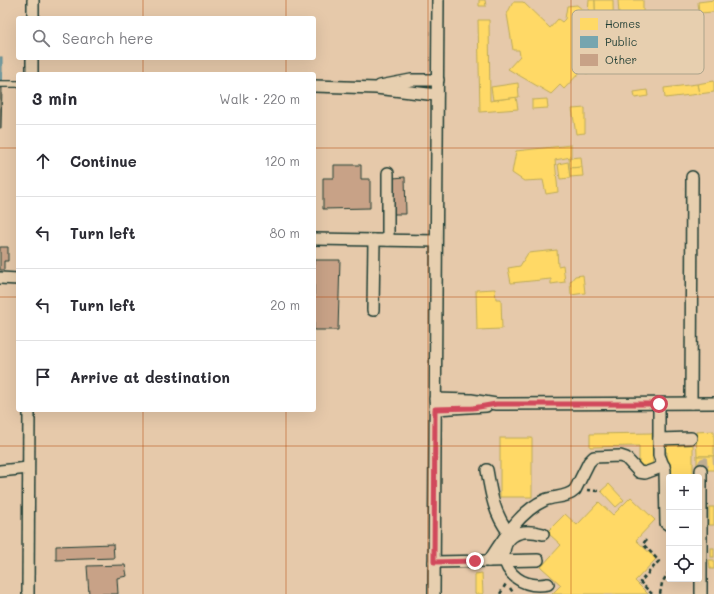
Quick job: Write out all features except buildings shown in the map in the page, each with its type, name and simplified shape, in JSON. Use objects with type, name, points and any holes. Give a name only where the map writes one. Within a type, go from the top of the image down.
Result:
[{"type":"street","points":[[33,0],[33,16]]},
{"type":"street","points":[[434,594],[438,0]]},
{"type":"street","points":[[32,60],[32,72]]},
{"type":"street","points":[[376,88],[411,80],[438,80]]},
{"type":"street","points":[[316,86],[376,88],[437,95]]},
{"type":"street","points":[[388,173],[388,240]]},
{"type":"street","points":[[691,404],[692,177]]},
{"type":"street","points":[[316,239],[436,241]]},
{"type":"street","points":[[373,310],[374,240]]},
{"type":"street","points":[[0,278],[16,279]]},
{"type":"street","points":[[435,404],[473,408],[496,404],[714,403]]},
{"type":"street","points":[[659,404],[659,455],[664,466],[666,523]]},
{"type":"street","points":[[28,594],[29,412]]},
{"type":"street","points":[[659,439],[691,438]]},
{"type":"street","points":[[489,561],[508,533],[521,518],[537,504],[546,499],[572,492],[588,462],[594,457],[620,456],[626,458],[639,472],[645,473],[664,466]]},
{"type":"street","points":[[0,471],[28,468]]},
{"type":"street","points":[[487,470],[493,505],[499,519],[508,533]]},
{"type":"street","points":[[701,470],[701,594]]},
{"type":"street","points":[[543,534],[529,532],[516,537],[506,547],[503,561],[504,568],[510,579],[516,584],[528,589],[535,589],[548,584]]},
{"type":"street","points":[[434,562],[538,560]]},
{"type":"lane","points":[[0,84],[16,84]]},
{"type":"path","points":[[646,540],[643,544],[659,561],[640,582],[652,594]]},
{"type":"path","points":[[660,594],[662,583],[666,576]]},
{"type":"path","points":[[500,594],[510,579]]},
{"type":"tunnel","points":[[701,470],[704,463],[714,462]]},
{"type":"route","points":[[475,561],[434,562],[435,409],[462,409],[496,404],[659,404]]}]
